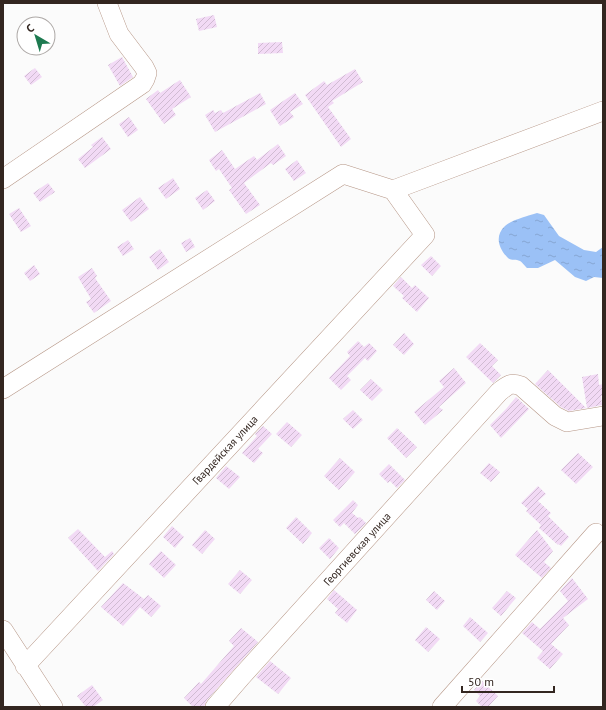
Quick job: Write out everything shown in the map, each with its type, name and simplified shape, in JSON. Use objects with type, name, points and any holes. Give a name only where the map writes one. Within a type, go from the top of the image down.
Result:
[{"type":"street","points":[[3,179],[142,84],[145,79],[147,73],[119,34],[107,3]]},
{"type":"street","points":[[3,389],[343,174],[393,190],[603,111]]},
{"type":"street","name":"Гвардейская улица","points":[[25,666],[425,234],[393,190]]},
{"type":"street","name":"Георгиевская улица","points":[[216,707],[241,676],[499,392],[508,385],[514,384],[521,386],[554,416],[567,422],[603,416]]},
{"type":"street","points":[[442,707],[596,534]]},
{"type":"street","points":[[3,630],[25,666],[54,707]]},
{"type":"water","points":[[537,213],[544,215],[559,236],[584,250],[596,252],[603,247],[603,278],[594,277],[586,281],[575,277],[555,260],[538,268],[527,268],[520,261],[508,258],[500,247],[499,238],[502,230],[511,222]]},
{"type":"building","points":[[214,15],[217,27],[199,31],[196,19]]},
{"type":"building","points":[[282,42],[283,53],[258,54],[258,43]]},
{"type":"building","points":[[122,57],[133,77],[120,86],[108,65]]},
{"type":"building","points":[[35,68],[42,77],[31,85],[24,76]]},
{"type":"building","points":[[355,69],[363,82],[332,101],[334,103],[328,107],[351,139],[341,147],[305,95],[324,81],[327,85]]},
{"type":"building","points":[[180,80],[191,97],[172,109],[176,115],[164,124],[146,99],[158,90],[160,93]]},
{"type":"building","points":[[260,93],[266,104],[215,132],[205,115],[213,110],[215,113],[221,110],[223,113]]},
{"type":"building","points":[[295,93],[303,104],[290,112],[294,117],[280,126],[270,110]]},
{"type":"building","points":[[129,117],[138,130],[128,137],[119,124]]},
{"type":"building","points":[[102,137],[111,149],[85,168],[78,159],[93,147],[91,145]]},
{"type":"building","points":[[278,144],[286,156],[273,165],[271,163],[244,183],[260,205],[246,214],[229,190],[232,188],[219,169],[216,171],[209,160],[222,150],[235,169],[254,156],[257,160]]},
{"type":"building","points":[[297,160],[306,173],[294,181],[285,169]]},
{"type":"building","points":[[173,178],[180,189],[166,199],[158,188]]},
{"type":"building","points":[[48,183],[55,192],[40,202],[33,193]]},
{"type":"building","points":[[207,190],[215,201],[203,210],[195,198]]},
{"type":"building","points":[[140,197],[149,209],[131,222],[122,210]]},
{"type":"building","points":[[19,208],[31,226],[21,232],[9,214]]},
{"type":"building","points":[[190,238],[195,247],[186,252],[181,243]]},
{"type":"building","points":[[128,240],[134,249],[123,256],[117,247]]},
{"type":"building","points":[[160,249],[169,262],[158,270],[149,257]]},
{"type":"building","points":[[431,256],[441,266],[432,276],[421,265]]},
{"type":"building","points":[[34,265],[40,274],[30,281],[24,273]]},
{"type":"building","points":[[92,268],[97,276],[95,278],[111,301],[94,313],[86,302],[91,299],[78,277]]},
{"type":"building","points":[[401,277],[412,288],[415,285],[429,298],[417,312],[402,298],[404,296],[393,286]]},
{"type":"building","points":[[404,333],[414,344],[404,355],[393,345]]},
{"type":"building","points":[[358,341],[364,347],[369,343],[377,351],[368,361],[365,358],[347,376],[351,380],[341,390],[329,378],[350,356],[347,352]]},
{"type":"building","points":[[480,343],[498,360],[492,366],[501,375],[493,383],[466,357]]},
{"type":"building","points":[[454,368],[466,383],[439,407],[443,410],[425,425],[414,412],[444,387],[439,381]]},
{"type":"building","points":[[548,370],[586,408],[569,411],[561,407],[535,384]]},
{"type":"building","points":[[598,374],[599,385],[603,384],[603,396],[601,396],[602,405],[587,408],[582,377]]},
{"type":"building","points":[[371,379],[383,390],[372,401],[360,390]]},
{"type":"building","points":[[516,397],[529,409],[501,438],[490,425]]},
{"type":"building","points":[[353,410],[363,420],[353,429],[343,419]]},
{"type":"building","points":[[287,422],[302,435],[291,447],[276,434]]},
{"type":"building","points":[[263,426],[272,434],[258,449],[263,453],[254,463],[242,453],[257,436],[255,434]]},
{"type":"building","points":[[397,428],[417,447],[406,458],[387,438]]},
{"type":"building","points":[[578,453],[593,467],[576,484],[561,470]]},
{"type":"building","points":[[340,458],[355,472],[339,490],[324,476]]},
{"type":"building","points":[[489,463],[500,472],[491,482],[480,473]]},
{"type":"building","points":[[389,464],[405,480],[397,488],[390,481],[388,483],[379,474]]},
{"type":"building","points":[[226,466],[240,477],[229,489],[216,478]]},
{"type":"building","points":[[538,486],[546,494],[538,501],[551,513],[548,516],[569,537],[561,546],[539,528],[541,525],[526,511],[528,509],[521,503]]},
{"type":"building","points":[[353,500],[358,505],[352,513],[358,518],[360,517],[366,523],[355,534],[344,523],[340,527],[333,520]]},
{"type":"building","points":[[296,517],[312,533],[303,544],[286,528]]},
{"type":"building","points":[[172,526],[184,537],[175,548],[163,537]]},
{"type":"building","points":[[78,529],[105,557],[112,551],[114,554],[98,571],[68,538]]},
{"type":"building","points":[[205,530],[215,539],[202,554],[192,545]]},
{"type":"building","points":[[537,530],[553,551],[544,562],[551,568],[542,578],[515,555]]},
{"type":"building","points":[[329,538],[339,548],[330,559],[319,548]]},
{"type":"building","points":[[161,551],[176,565],[164,578],[149,564]]},
{"type":"building","points":[[240,570],[252,580],[240,594],[228,584]]},
{"type":"building","points":[[572,578],[588,599],[563,618],[569,625],[551,644],[563,654],[550,669],[537,658],[543,651],[522,633],[532,622],[540,629],[568,601],[560,591]]},
{"type":"building","points":[[123,583],[144,599],[148,595],[161,606],[151,617],[140,607],[123,626],[101,607]]},
{"type":"building","points":[[334,590],[357,610],[347,623],[335,613],[338,609],[327,599]]},
{"type":"building","points":[[434,591],[445,601],[437,610],[426,600]]},
{"type":"building","points":[[507,591],[516,598],[501,616],[492,608]]},
{"type":"building","points":[[470,617],[488,633],[480,642],[463,626]]},
{"type":"building","points":[[426,627],[440,639],[428,652],[415,640]]},
{"type":"building","points":[[241,628],[258,642],[207,700],[204,707],[193,707],[184,698],[199,682],[201,684],[234,646],[229,641]]},
{"type":"building","points":[[270,661],[291,678],[278,694],[256,677]]},
{"type":"building","points":[[482,681],[498,696],[488,707],[482,707],[476,701],[480,696],[474,690]]},
{"type":"building","points":[[92,685],[103,700],[93,707],[86,707],[77,696]]}]
